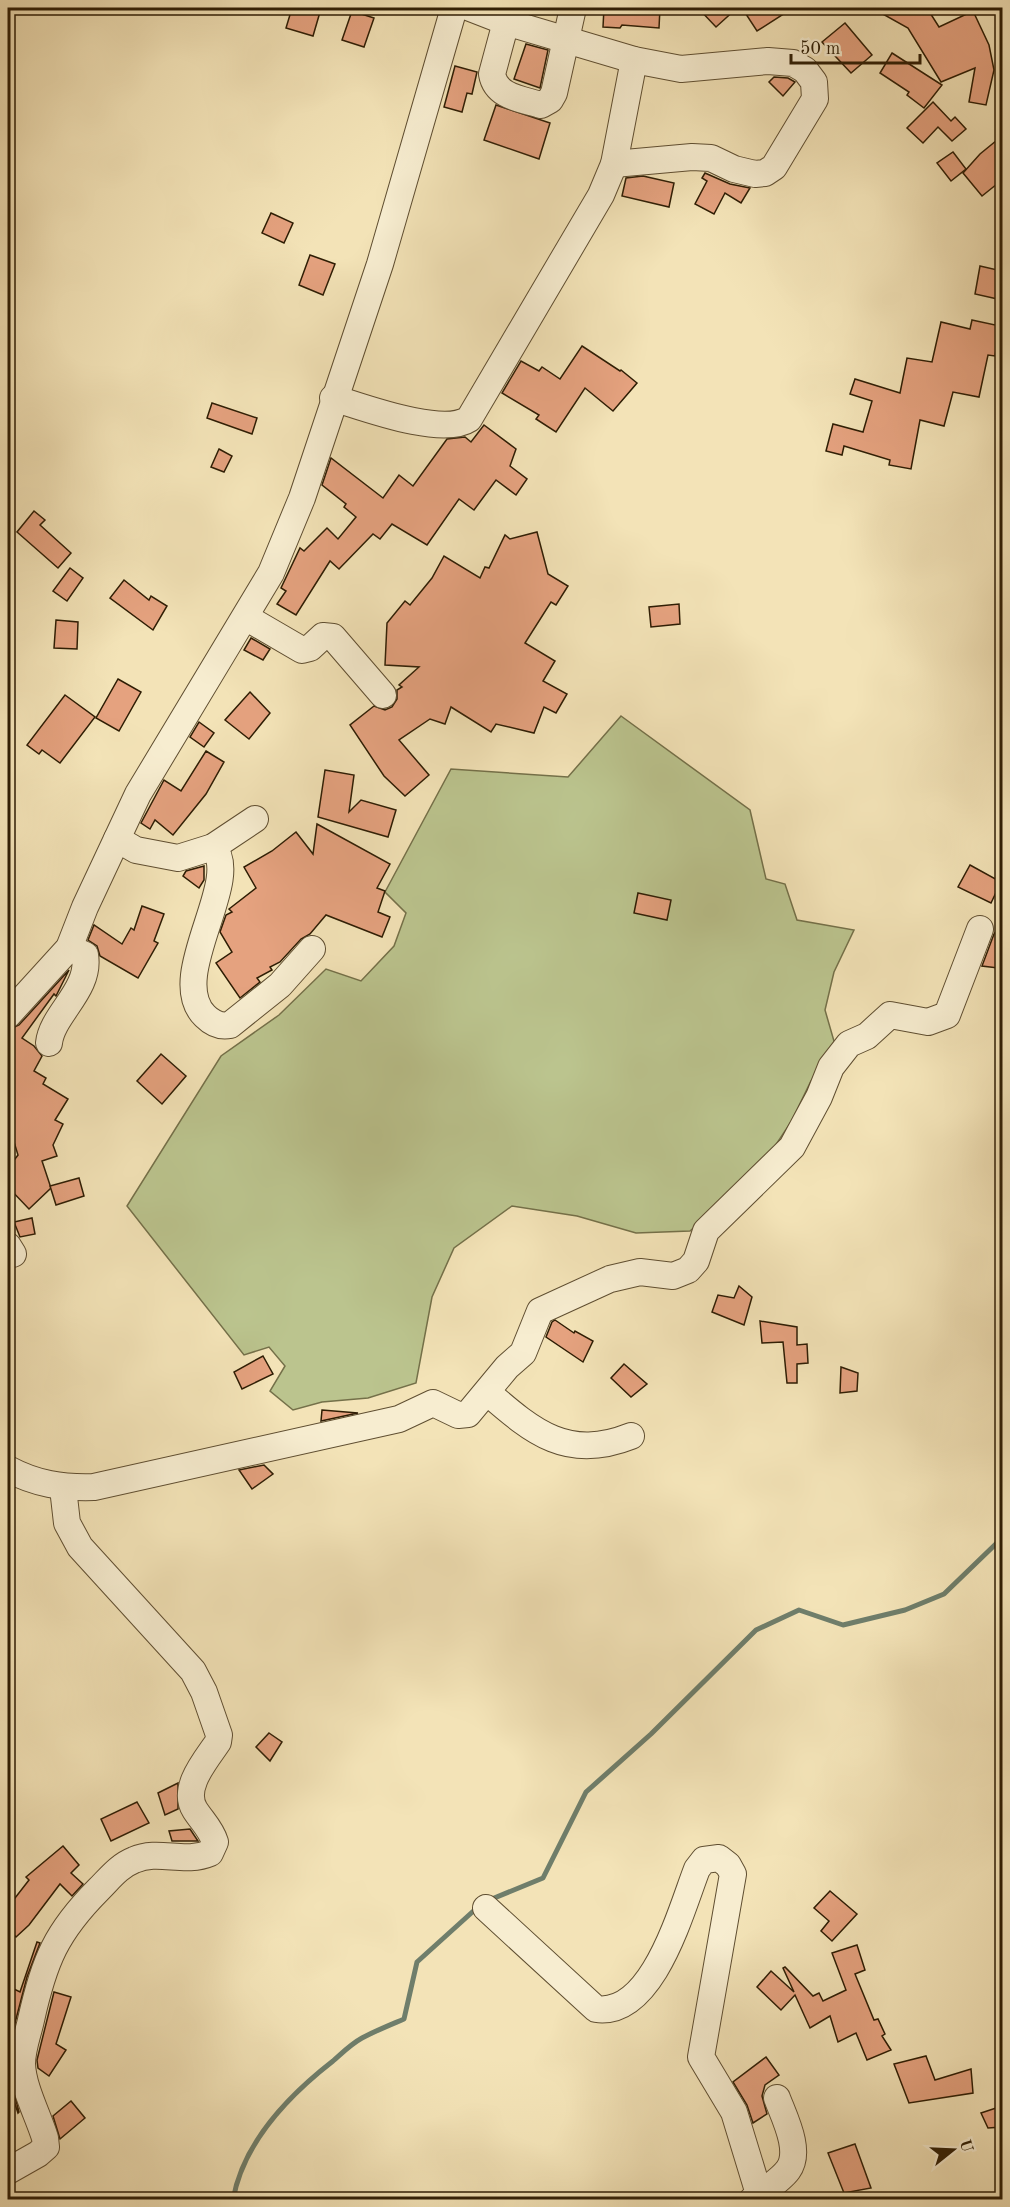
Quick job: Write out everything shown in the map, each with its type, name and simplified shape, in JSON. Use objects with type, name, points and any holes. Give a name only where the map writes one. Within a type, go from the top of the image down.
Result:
[{"type":"street","points":[[8,1015],[69,948],[117,839],[160,756],[247,618],[271,573],[302,498],[333,398],[380,264],[454,8]]},
{"type":"street","points":[[470,8],[506,22],[567,38],[634,60],[681,69],[768,61],[793,63],[805,70],[814,82],[815,99],[774,167],[765,173],[755,174],[734,169],[711,158],[692,157],[614,164]]},
{"type":"street","points":[[506,22],[492,74],[494,82],[502,93],[541,105],[550,100],[554,93],[573,8]]},
{"type":"street","points":[[333,398],[382,413],[442,425],[453,425],[469,419],[601,195],[614,164],[634,60]]},
{"type":"street","points":[[247,618],[302,650],[310,648],[323,636],[333,637],[383,695]]},
{"type":"street","points":[[117,839],[136,850],[172,858],[213,847],[255,819]]},
{"type":"street","points":[[213,847],[218,852],[220,876],[192,987],[202,1013],[219,1025],[230,1025],[280,985],[312,949]]},
{"type":"street","points":[[8,1469],[43,1484],[63,1488],[94,1487],[399,1419],[434,1403],[464,1415],[507,1367],[523,1353],[540,1311],[610,1280],[640,1272],[673,1276],[688,1270],[696,1261],[706,1231],[792,1147],[819,1097],[831,1067],[849,1044],[867,1036],[890,1016],[928,1022],[947,1014],[980,929]]},
{"type":"street","points":[[49,1043],[79,987],[84,972],[85,955],[69,948]]},
{"type":"street","points":[[487,1392],[512,1414],[543,1435],[558,1441],[595,1447],[631,1436]]},
{"type":"street","points":[[8,2171],[46,2147],[26,2082],[22,2060],[44,1968],[52,1948],[87,1901],[126,1863],[150,1856],[184,1859],[199,1857],[210,1853],[215,1842],[210,1829],[194,1809],[191,1795],[195,1779],[218,1742],[219,1735],[204,1692],[193,1671],[80,1546],[67,1523],[63,1488]]},
{"type":"street","points":[[486,1908],[596,2009],[618,2008],[633,1997],[660,1963],[697,1869],[704,1860],[719,1858],[728,1865],[733,1874],[701,2057],[734,2112],[755,2197],[786,2173],[793,2159],[790,2138],[777,2098]]},
{"type":"green space","points":[[621,716],[750,810],[766,879],[785,884],[797,920],[854,930],[834,972],[825,1010],[836,1048],[811,1081],[791,1122],[759,1170],[690,1231],[636,1233],[577,1216],[512,1206],[454,1248],[432,1297],[416,1383],[368,1398],[322,1402],[293,1410],[270,1391],[285,1366],[269,1347],[244,1355],[127,1206],[221,1056],[279,1015],[326,969],[361,981],[394,946],[406,913],[385,892],[451,769],[568,777]]},
{"type":"building","points":[[292,8],[320,12],[313,36],[286,28]]},
{"type":"building","points":[[604,8],[660,8],[659,28],[622,25],[620,28],[603,27]]},
{"type":"building","points":[[698,8],[737,8],[716,27]]},
{"type":"building","points":[[742,8],[793,8],[757,31]]},
{"type":"building","points":[[872,8],[927,8],[939,27],[973,11],[989,45],[994,70],[986,105],[969,102],[975,68],[941,82],[908,28]]},
{"type":"building","points":[[352,11],[374,18],[364,47],[342,40]]},
{"type":"building","points":[[845,23],[872,55],[851,73],[822,42]]},
{"type":"building","points":[[526,44],[548,50],[540,88],[514,79]]},
{"type":"building","points":[[892,53],[942,85],[924,108],[907,95],[909,92],[880,73]]},
{"type":"building","points":[[455,66],[477,72],[472,94],[467,93],[462,112],[444,107]]},
{"type":"building","points":[[774,77],[788,78],[795,82],[783,96],[769,82]]},
{"type":"building","points":[[933,102],[951,121],[955,117],[966,129],[952,141],[938,127],[923,143],[907,128]]},
{"type":"building","points":[[496,105],[550,123],[539,159],[484,140]]},
{"type":"building","points":[[1002,136],[1002,180],[982,196],[963,173],[980,154]]},
{"type":"building","points":[[953,152],[966,169],[951,181],[937,163]]},
{"type":"building","points":[[705,173],[730,184],[750,188],[741,203],[725,193],[714,214],[695,204],[707,181],[702,178]]},
{"type":"building","points":[[643,176],[674,183],[669,207],[622,196],[626,178]]},
{"type":"building","points":[[271,213],[293,223],[284,243],[262,233]]},
{"type":"building","points":[[310,255],[335,264],[323,295],[299,285]]},
{"type":"building","points":[[980,266],[1002,271],[1002,300],[975,294]]},
{"type":"building","points":[[972,320],[1000,326],[995,356],[988,355],[979,397],[953,392],[944,426],[920,420],[911,469],[889,465],[890,460],[844,446],[842,455],[826,451],[833,424],[863,432],[872,401],[850,394],[855,379],[900,393],[907,358],[932,362],[941,322],[970,329]]},
{"type":"building","points":[[582,346],[621,370],[637,383],[613,411],[585,388],[556,432],[536,419],[539,415],[502,393],[521,361],[539,371],[542,367],[560,379]]},
{"type":"building","points":[[212,403],[257,418],[252,434],[207,418]]},
{"type":"building","points":[[484,425],[516,449],[510,466],[527,479],[516,495],[496,480],[474,510],[459,499],[427,545],[392,524],[380,539],[373,534],[339,569],[330,561],[296,615],[277,604],[286,591],[281,588],[300,548],[304,551],[327,528],[338,539],[356,517],[344,507],[346,504],[322,485],[331,458],[383,498],[399,475],[413,486],[447,439],[465,437],[471,442]]},
{"type":"building","points":[[219,449],[232,456],[224,472],[211,467]]},
{"type":"building","points":[[34,511],[45,520],[40,525],[71,553],[58,568],[17,532]]},
{"type":"building","points":[[537,532],[548,574],[568,586],[556,605],[551,602],[525,643],[555,661],[543,681],[567,694],[556,713],[544,707],[534,733],[496,724],[491,732],[451,707],[445,724],[430,719],[399,740],[429,775],[405,796],[384,776],[350,725],[374,706],[385,710],[392,707],[397,699],[397,690],[402,687],[399,685],[419,667],[385,665],[387,623],[405,601],[410,605],[432,578],[444,556],[480,578],[485,567],[489,568],[505,535],[510,539]]},
{"type":"building","points":[[70,568],[83,578],[67,601],[53,591]]},
{"type":"building","points":[[124,580],[149,600],[151,596],[167,606],[153,630],[110,598]]},
{"type":"building","points":[[679,604],[680,624],[651,627],[649,607]]},
{"type":"building","points":[[56,620],[78,622],[77,649],[54,648]]},
{"type":"building","points":[[251,638],[270,649],[263,660],[244,650]]},
{"type":"building","points":[[118,679],[141,692],[119,731],[96,718]]},
{"type":"building","points":[[250,692],[270,713],[249,739],[225,720]]},
{"type":"building","points":[[65,695],[95,717],[60,763],[42,750],[39,754],[27,745]]},
{"type":"building","points":[[199,722],[214,733],[204,747],[190,737]]},
{"type":"building","points":[[206,751],[224,762],[206,794],[173,835],[155,820],[150,829],[141,823],[164,780],[181,791]]},
{"type":"building","points":[[325,770],[354,775],[349,812],[361,800],[396,810],[388,837],[318,817]]},
{"type":"building","points":[[317,824],[390,864],[377,888],[385,891],[378,912],[390,917],[382,937],[326,915],[310,934],[301,939],[280,962],[270,967],[272,970],[257,978],[260,982],[240,998],[216,963],[232,952],[220,932],[226,915],[232,912],[229,909],[256,888],[244,867],[272,851],[296,832],[313,854]]},
{"type":"building","points":[[970,865],[1001,882],[991,903],[958,887]]},
{"type":"building","points":[[204,866],[204,880],[199,888],[183,876],[186,871]]},
{"type":"building","points":[[638,893],[671,900],[667,920],[634,913]]},
{"type":"building","points":[[142,906],[164,914],[154,941],[158,943],[138,978],[100,956],[97,946],[88,940],[94,925],[122,944],[131,928],[134,930]]},
{"type":"building","points":[[1002,923],[998,968],[982,966],[994,934]]},
{"type":"building","points":[[69,970],[56,996],[54,994],[22,1038],[34,1046],[42,1056],[34,1071],[46,1078],[43,1084],[68,1099],[55,1120],[63,1124],[53,1145],[57,1156],[42,1161],[51,1188],[29,1209],[8,1187],[8,1168],[18,1155],[11,1132],[8,1130],[8,1030],[19,1025]]},
{"type":"building","points":[[161,1054],[186,1076],[162,1104],[137,1081]]},
{"type":"building","points":[[79,1178],[84,1196],[56,1205],[50,1186]]},
{"type":"building","points":[[32,1218],[35,1234],[20,1237],[14,1222]]},
{"type":"building","points":[[739,1286],[752,1297],[744,1325],[712,1312],[718,1295],[734,1298]]},
{"type":"building","points":[[555,1320],[574,1333],[575,1331],[593,1341],[583,1362],[546,1337]]},
{"type":"building","points":[[760,1321],[797,1327],[797,1345],[807,1344],[808,1363],[797,1364],[797,1383],[787,1383],[783,1342],[762,1343]]},
{"type":"building","points":[[263,1356],[273,1374],[242,1389],[234,1372]]},
{"type":"building","points":[[624,1364],[647,1384],[631,1397],[611,1378]]},
{"type":"building","points":[[841,1367],[858,1373],[857,1391],[840,1393]]},
{"type":"building","points":[[322,1410],[358,1413],[321,1421]]},
{"type":"building","points":[[264,1465],[273,1474],[252,1489],[239,1470]]},
{"type":"building","points":[[269,1733],[282,1742],[270,1761],[256,1747]]},
{"type":"building","points":[[178,1783],[178,1809],[165,1815],[158,1793]]},
{"type":"building","points":[[137,1802],[149,1823],[111,1841],[101,1819]]},
{"type":"building","points":[[190,1829],[198,1841],[172,1841],[169,1831]]},
{"type":"building","points":[[63,1846],[79,1865],[71,1873],[83,1884],[72,1896],[60,1884],[29,1925],[16,1937],[8,1929],[8,1907],[29,1880],[26,1877]]},
{"type":"building","points":[[830,1891],[857,1914],[832,1941],[821,1931],[829,1921],[814,1908]]},
{"type":"building","points":[[37,1942],[40,1943],[27,1977],[10,2042],[8,2041],[8,1986],[20,1992]]},
{"type":"building","points":[[857,1945],[865,1970],[855,1974],[874,2020],[878,2019],[885,2034],[882,2036],[891,2050],[867,2060],[856,2033],[838,2042],[830,2016],[810,2028],[795,1995],[781,2010],[757,1987],[771,1971],[794,1992],[783,1968],[785,1967],[813,1996],[819,1993],[823,2001],[846,1990],[832,1953]]},
{"type":"building","points":[[54,1992],[71,1997],[56,2044],[66,2050],[49,2076],[38,2068],[37,2060]]},
{"type":"building","points":[[926,2056],[935,2080],[971,2069],[973,2093],[909,2103],[894,2064]]},
{"type":"building","points":[[766,2057],[779,2075],[765,2085],[762,2096],[767,2114],[753,2123],[747,2105],[733,2082]]},
{"type":"building","points":[[8,2069],[18,2113],[13,2098],[8,2101]]},
{"type":"building","points":[[71,2101],[85,2118],[60,2139],[53,2116]]},
{"type":"building","points":[[1002,2106],[1002,2127],[988,2128],[981,2113]]},
{"type":"building","points":[[855,2144],[871,2188],[844,2193],[828,2153]]},
{"type":"waterway","points":[[487,1901],[543,1878],[586,1792],[651,1734],[756,1630],[799,1610],[843,1625],[905,1610],[944,1594],[1002,1538]]},
{"type":"waterway","points":[[233,2200],[238,2179],[257,2140],[284,2105],[358,2040],[404,2019],[417,1962],[479,1906]]}]
